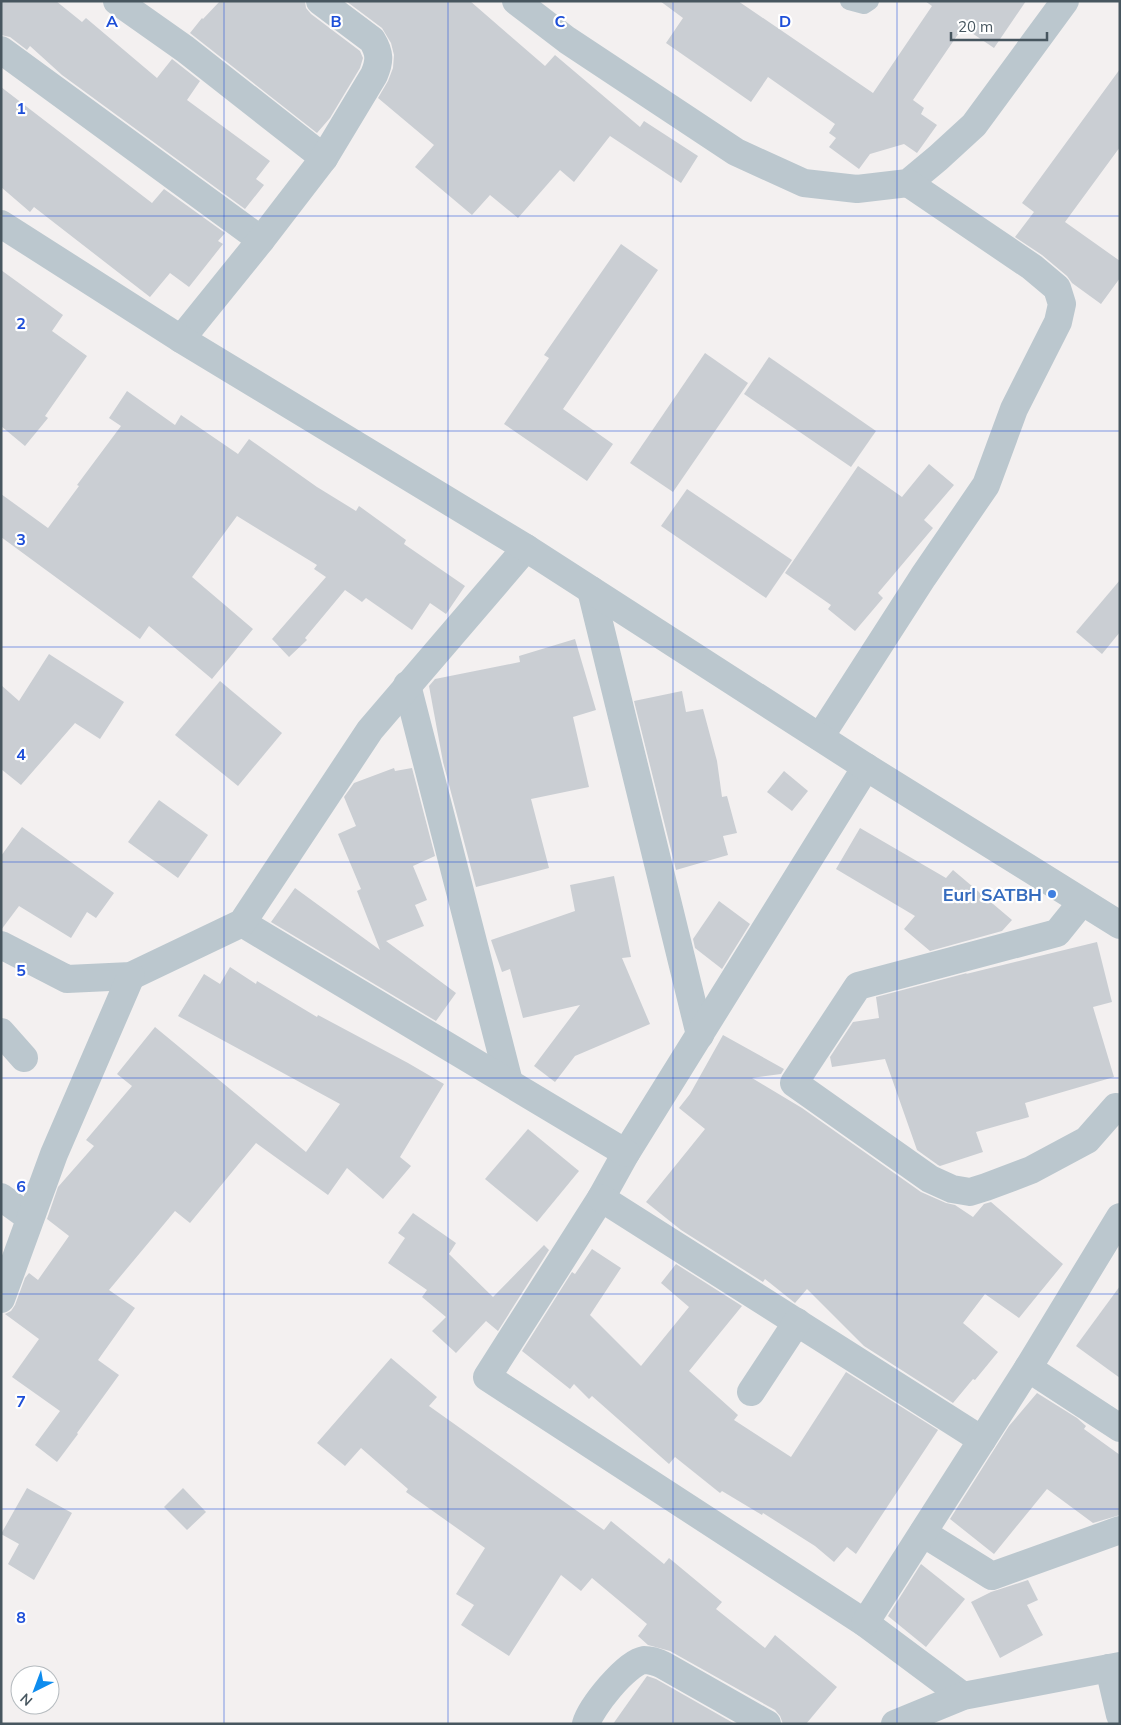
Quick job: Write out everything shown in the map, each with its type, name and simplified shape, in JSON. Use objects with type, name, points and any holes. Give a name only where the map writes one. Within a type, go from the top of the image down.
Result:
[{"type":"street","points":[[116,1],[185,49],[324,158]]},
{"type":"street","points":[[181,339],[262,240],[324,158],[374,75],[379,57],[377,48],[372,40],[320,1]]},
{"type":"street","points":[[516,1],[567,40],[736,152],[804,183],[857,189],[908,183],[938,158],[974,125],[1065,1]]},
{"type":"street","points":[[1,50],[262,240]]},
{"type":"street","points":[[820,737],[923,577],[986,485],[1014,409],[1058,322],[1062,304],[1057,288],[1032,267],[908,183]]},
{"type":"street","points":[[1,224],[181,339],[526,548],[866,767],[1120,925]]},
{"type":"street","points":[[1,945],[67,979],[131,976],[242,923],[370,730],[526,548]]},
{"type":"street","points":[[591,590],[700,1035]]},
{"type":"street","points":[[407,685],[509,1082]]},
{"type":"street","points":[[866,767],[626,1153],[602,1198],[487,1376],[866,1623],[963,1696]]},
{"type":"street","points":[[1082,902],[1057,933],[858,986],[794,1083],[930,1179],[952,1189],[970,1192],[1031,1170],[1058,1156],[1086,1140],[1119,1112]]},
{"type":"street","points":[[242,923],[626,1153]]},
{"type":"street","points":[[1,1299],[54,1154],[131,976]]},
{"type":"street","points":[[1,1032],[24,1058]]},
{"type":"street","points":[[1,1197],[30,1218]]},
{"type":"street","points":[[602,1198],[982,1440]]},
{"type":"street","points":[[866,1623],[1028,1368],[1120,1217]]},
{"type":"street","points":[[750,1392],[797,1322]]},
{"type":"street","points":[[1028,1368],[1120,1428]]},
{"type":"street","points":[[923,1533],[992,1576],[1120,1530]]},
{"type":"street","points":[[586,1724],[590,1712],[597,1702],[628,1669],[635,1663],[645,1660],[663,1665],[767,1724]]},
{"type":"street","points":[[895,1724],[963,1696],[1114,1667],[1120,1715]]},
{"type":"lane","points":[[849,1],[864,5],[870,1]]},
{"type":"building","points":[[1,1],[56,1],[82,22],[86,18],[157,78],[172,59],[200,81],[187,100],[270,161],[256,179],[264,185],[245,209],[62,75],[30,46],[27,50],[10,37],[1,35]]},
{"type":"building","points":[[220,1],[305,1],[306,8],[311,14],[360,51],[363,58],[360,68],[330,118],[317,133],[190,33],[202,18]]},
{"type":"building","points":[[346,1],[470,1],[545,66],[555,55],[640,127],[644,121],[698,156],[681,183],[610,136],[574,182],[560,170],[518,218],[490,195],[472,215],[415,167],[434,145],[378,98],[393,68],[394,55],[391,43],[382,28]]},
{"type":"building","points":[[660,1],[738,1],[873,93],[932,6],[925,1],[1026,1],[994,48],[963,27],[913,100],[924,108],[921,114],[937,125],[917,153],[904,144],[870,154],[859,169],[829,147],[836,138],[829,133],[835,124],[768,77],[751,102],[666,43],[683,18]]},
{"type":"building","points":[[1120,69],[1120,147],[1065,222],[1120,261],[1120,278],[1101,304],[1072,283],[1067,276],[1042,255],[1015,237],[1034,212],[1022,203]]},
{"type":"building","points":[[1,87],[152,203],[164,189],[225,233],[218,241],[223,244],[189,287],[170,273],[150,297],[34,207],[30,212],[1,187]]},
{"type":"building","points":[[621,244],[658,270],[563,409],[613,444],[587,481],[504,424],[549,358],[544,355]]},
{"type":"building","points":[[1,270],[63,315],[52,331],[87,356],[45,416],[48,418],[25,446],[1,426]]},
{"type":"building","points":[[705,353],[748,383],[673,492],[630,463]]},
{"type":"building","points":[[769,357],[876,431],[851,467],[744,394]]},
{"type":"building","points":[[127,391],[175,425],[181,415],[238,454],[249,439],[317,487],[356,511],[359,506],[406,540],[404,544],[465,586],[446,614],[430,603],[412,630],[366,598],[362,602],[345,590],[305,638],[307,640],[289,657],[272,639],[326,577],[314,569],[317,565],[237,516],[192,577],[253,629],[212,679],[149,626],[140,639],[1,537],[1,494],[48,528],[121,426],[109,418]]},
{"type":"building","points":[[929,464],[954,485],[924,520],[933,528],[878,593],[883,598],[855,631],[828,609],[831,605],[785,573],[858,466],[902,497]]},
{"type":"building","points":[[687,489],[792,560],[766,598],[661,526]]},
{"type":"building","points":[[1120,580],[1120,632],[1102,654],[1076,632]]},
{"type":"building","points":[[575,639],[596,710],[573,717],[589,787],[531,799],[549,868],[476,887],[443,762],[429,686],[435,679],[520,662],[519,656]]},
{"type":"building","points":[[49,654],[124,702],[100,739],[75,723],[21,785],[1,769],[1,685],[19,701]]},
{"type":"building","points":[[220,681],[282,733],[238,786],[175,735]]},
{"type":"building","points":[[682,691],[686,712],[703,709],[717,761],[722,797],[727,796],[737,833],[723,836],[728,855],[676,870],[634,701]]},
{"type":"building","points":[[394,768],[395,771],[412,768],[435,856],[413,866],[427,900],[415,905],[424,926],[386,941],[456,993],[436,1021],[271,922],[295,888],[380,950],[357,891],[361,889],[338,834],[356,826],[344,797],[354,783]]},
{"type":"building","points":[[784,771],[808,791],[792,811],[767,792]]},
{"type":"building","points":[[159,800],[208,835],[178,878],[128,842]]},
{"type":"building","points":[[22,827],[114,893],[96,918],[87,912],[71,938],[19,906],[1,930],[1,856]]},
{"type":"building","points":[[860,828],[946,878],[953,870],[1012,920],[1002,931],[930,951],[904,929],[915,916],[836,869]]},
{"type":"building","points":[[614,876],[631,957],[622,958],[650,1024],[575,1056],[555,1082],[534,1066],[580,1005],[523,1018],[510,969],[502,972],[491,940],[575,911],[570,885]]},
{"type":"building","points":[[719,901],[750,924],[722,969],[695,948],[693,939]]},
{"type":"building","points":[[1097,942],[1112,1002],[1093,1007],[1114,1077],[1025,1103],[1029,1117],[976,1132],[983,1152],[940,1166],[938,1165],[917,1150],[885,1059],[832,1067],[830,1057],[853,1022],[879,1018],[876,997]]},
{"type":"building","points":[[230,967],[256,984],[257,981],[317,1017],[318,1015],[444,1084],[400,1157],[411,1166],[383,1199],[347,1168],[328,1195],[256,1143],[190,1223],[175,1211],[109,1290],[135,1308],[98,1360],[119,1375],[57,1462],[35,1445],[60,1411],[12,1377],[39,1339],[5,1314],[11,1311],[15,1305],[25,1278],[29,1273],[38,1280],[69,1236],[47,1219],[58,1187],[94,1146],[86,1140],[132,1086],[117,1074],[155,1027],[306,1152],[340,1104],[178,1016],[204,974],[220,984]]},
{"type":"building","points":[[723,1035],[784,1069],[781,1074],[752,1078],[802,1108],[921,1192],[955,1205],[973,1217],[984,1204],[991,1202],[1063,1264],[1019,1318],[985,1294],[963,1323],[998,1352],[953,1403],[864,1346],[807,1289],[795,1303],[765,1279],[763,1282],[681,1230],[646,1202],[705,1129],[679,1108],[690,1094]]},
{"type":"building","points":[[528,1129],[579,1171],[537,1222],[485,1179]]},
{"type":"building","points":[[413,1213],[456,1243],[449,1254],[493,1297],[544,1245],[549,1250],[498,1331],[486,1321],[456,1353],[432,1331],[446,1317],[422,1297],[427,1290],[388,1263],[405,1238],[398,1233]]},
{"type":"building","points":[[592,1249],[621,1268],[590,1315],[641,1366],[689,1307],[661,1283],[676,1264],[742,1306],[689,1371],[738,1415],[734,1420],[791,1457],[846,1372],[938,1430],[856,1554],[847,1547],[834,1562],[815,1546],[763,1513],[762,1515],[722,1491],[720,1493],[675,1457],[669,1464],[592,1396],[589,1399],[574,1384],[570,1389],[522,1351],[572,1272],[575,1274]]},
{"type":"building","points":[[1120,1286],[1120,1378],[1076,1346]]},
{"type":"building","points":[[391,1358],[437,1397],[429,1406],[604,1530],[611,1521],[664,1564],[669,1558],[722,1602],[716,1609],[765,1648],[775,1635],[837,1687],[806,1724],[783,1724],[775,1710],[670,1651],[648,1645],[638,1636],[647,1624],[592,1578],[581,1591],[561,1575],[509,1656],[461,1625],[474,1605],[456,1594],[485,1548],[406,1492],[408,1489],[361,1448],[345,1466],[317,1443]]},
{"type":"building","points":[[1037,1393],[1077,1418],[1086,1426],[1084,1429],[1120,1455],[1120,1515],[1093,1523],[1047,1489],[994,1554],[950,1519],[1009,1426]]},
{"type":"building","points":[[27,1488],[72,1513],[34,1580],[8,1564],[19,1544],[1,1534]]},
{"type":"building","points":[[183,1488],[206,1512],[187,1530],[164,1507]]},
{"type":"building","points":[[921,1564],[965,1599],[926,1647],[888,1616]]},
{"type":"building","points":[[1028,1580],[1038,1600],[1027,1605],[1043,1635],[1000,1658],[971,1602],[991,1592]]},
{"type":"building","points":[[647,1676],[656,1679],[735,1724],[613,1724]]},
{"type":"place","name":"Eurl SATBH","points":[[1052,894]]}]
